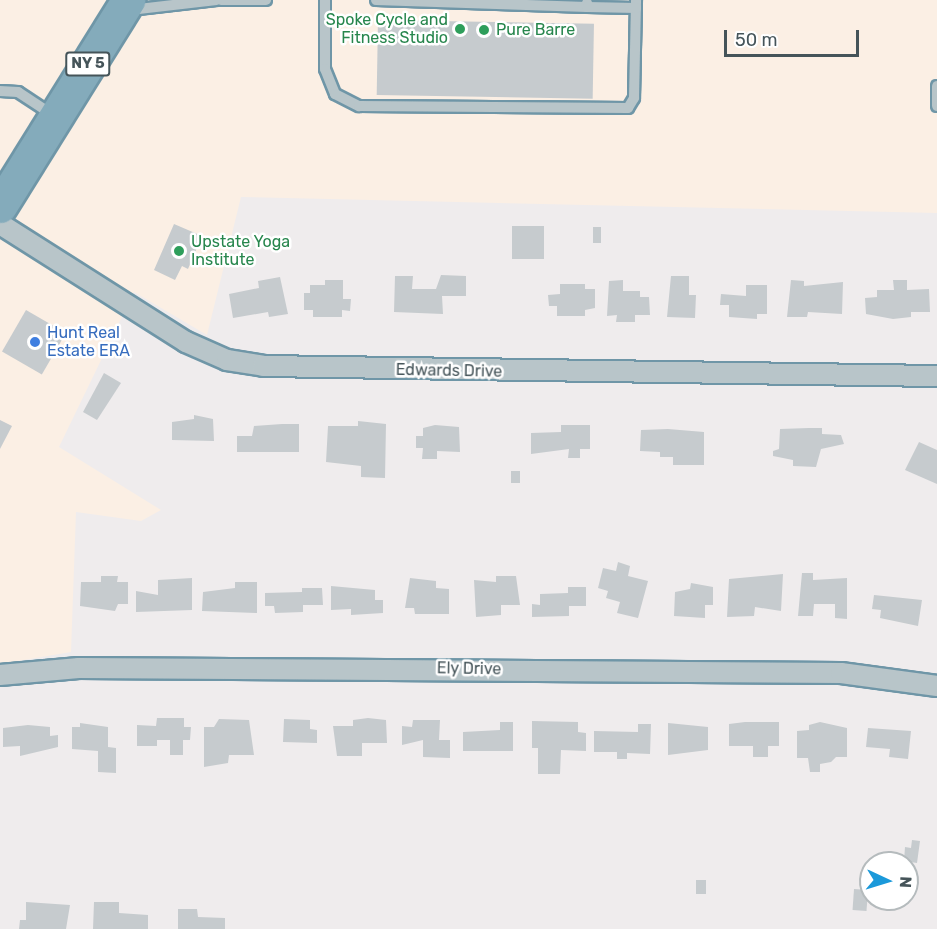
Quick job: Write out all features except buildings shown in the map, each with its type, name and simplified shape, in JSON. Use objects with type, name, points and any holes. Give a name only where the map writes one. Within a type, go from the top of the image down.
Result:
[{"type":"highway","name":"NY 5","points":[[0,206],[121,4]]},
{"type":"street","name":"Edwards Drive","points":[[0,224],[186,342],[227,360],[263,366],[937,376]]},
{"type":"street","name":"Ely Drive","points":[[0,675],[79,668],[805,672],[906,679],[937,686]]},
{"type":"lane","points":[[121,4],[216,0]]},
{"type":"lane","points":[[221,0],[266,0]]},
{"type":"lane","points":[[325,0],[325,69],[335,94],[360,106],[628,108],[634,98],[636,4],[376,0]]},
{"type":"lane","points":[[937,86],[937,106]]},
{"type":"lane","points":[[0,91],[18,92],[55,117]]},
{"type":"shaded area","points":[[0,0],[937,0],[937,213],[241,197],[207,335],[134,292],[59,447],[161,510],[141,521],[76,512],[71,652],[0,664]]},
{"type":"place","name":"Spoke Cycle and Fitness Studio","points":[[460,29]]},
{"type":"place","name":"Pure Barre","points":[[484,30]]},
{"type":"place","name":"Upstate Yoga Institute","points":[[179,251]]},
{"type":"place","name":"Hunt Real Estate ERA","points":[[35,342]]}]
